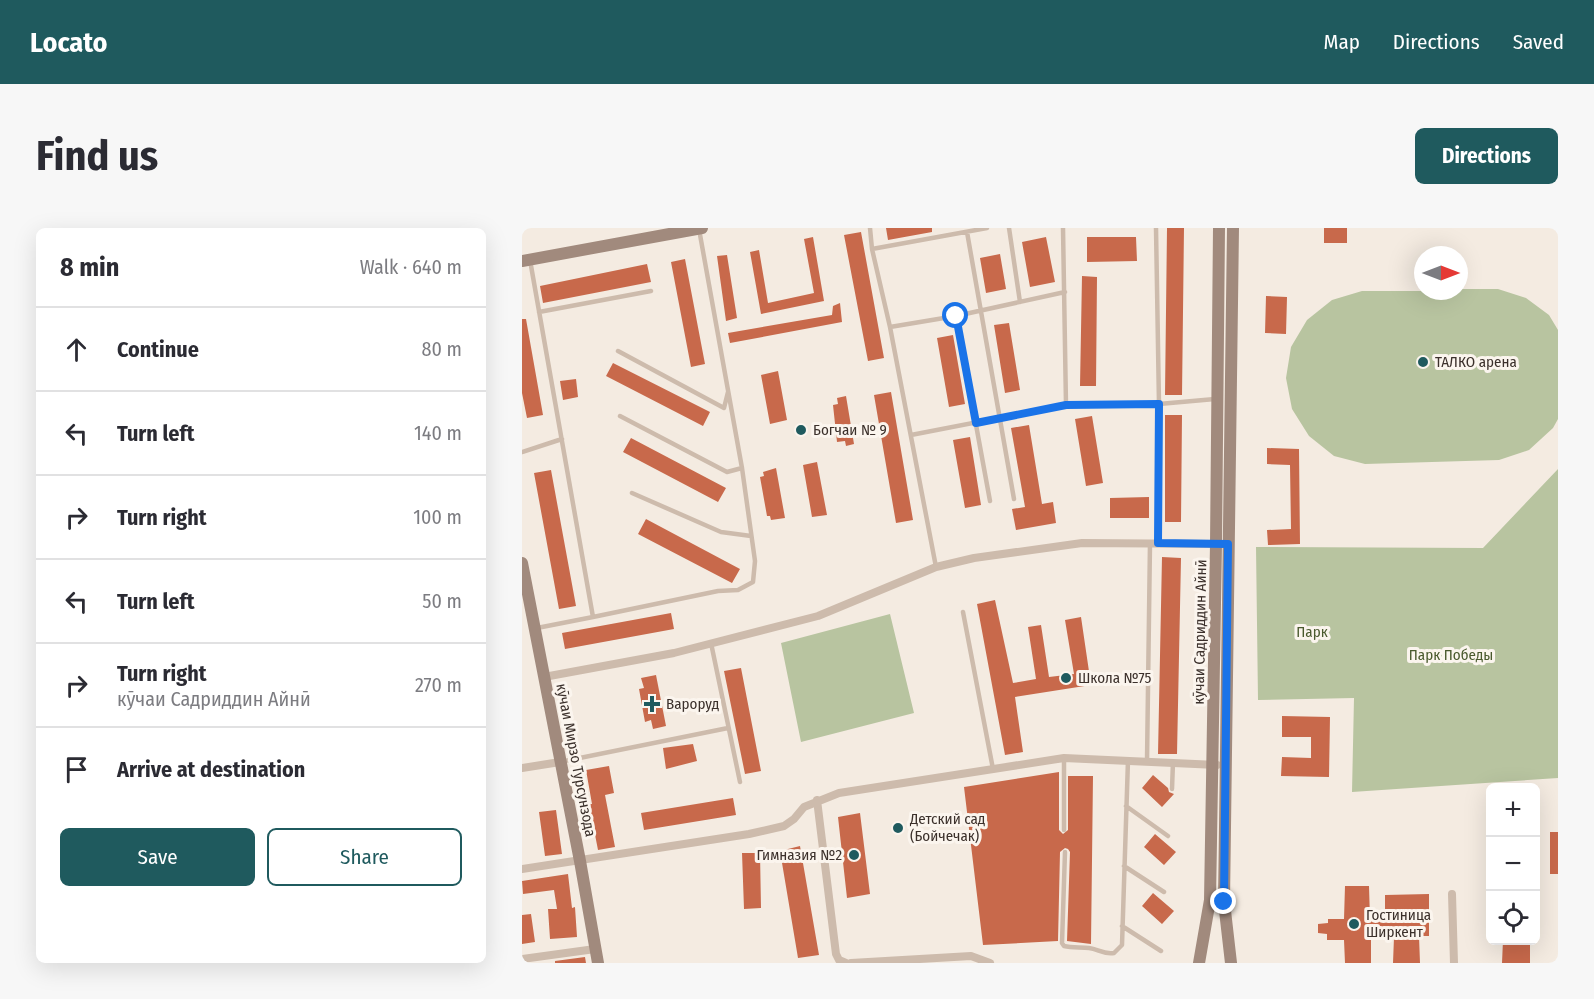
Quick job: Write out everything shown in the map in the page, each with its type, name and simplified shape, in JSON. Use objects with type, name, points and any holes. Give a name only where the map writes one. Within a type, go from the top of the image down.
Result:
[{"type":"street","points":[[526,260],[700,228]]},
{"type":"street","name":"кӯчаи Садриддин Айнӣ","points":[[1219,228],[1218,399],[1226,765],[1224,902],[1231,963]]},
{"type":"street","name":"кӯчаи Садриддин Айнӣ","points":[[1198,963],[1210,900],[1212,765],[1233,228]]},
{"type":"street","points":[[544,677],[674,652],[818,616],[936,567],[974,558],[1082,543],[1222,544]]},
{"type":"street","name":"кӯчаи Мирзо Турсунзода","points":[[522,563],[598,963]]},
{"type":"street","points":[[522,869],[749,834],[784,826],[794,819],[804,807],[839,793],[1064,758],[1226,765]]},
{"type":"street","points":[[522,768],[560,762]]},
{"type":"street","points":[[818,800],[836,954],[839,960],[846,963]]},
{"type":"street","points":[[1452,894],[1454,963]]},
{"type":"street","points":[[522,958],[595,949]]},
{"type":"street","points":[[851,963],[971,956],[990,963]]},
{"type":"lane","points":[[535,629],[718,591],[738,590],[753,582],[756,561],[700,228]]},
{"type":"lane","points":[[870,228],[872,249],[890,327],[936,567]]},
{"type":"lane","points":[[872,249],[987,228]]},
{"type":"lane","points":[[1009,228],[1020,302]]},
{"type":"lane","points":[[1063,228],[1066,405]]},
{"type":"lane","points":[[1147,761],[1159,404],[1156,228]]},
{"type":"lane","points":[[967,232],[1014,499]]},
{"type":"lane","points":[[526,260],[539,312],[593,617]]},
{"type":"lane","points":[[539,312],[651,291]]},
{"type":"lane","points":[[890,327],[956,316],[1065,292]]},
{"type":"lane","points":[[956,316],[990,501]]},
{"type":"lane","points":[[618,351],[724,408],[728,390]]},
{"type":"lane","points":[[911,435],[1066,405],[1159,404],[1218,399]]},
{"type":"lane","points":[[620,416],[727,472],[742,468]]},
{"type":"lane","points":[[522,452],[562,439]]},
{"type":"lane","points":[[632,493],[721,532],[751,536]]},
{"type":"lane","points":[[963,612],[993,769]]},
{"type":"lane","points":[[711,643],[740,782]]},
{"type":"lane","points":[[560,762],[728,728]]},
{"type":"lane","points":[[1064,758],[1064,830]]},
{"type":"lane","points":[[1065,852],[1062,937],[1064,946],[1114,953],[1122,945],[1128,760]]},
{"type":"lane","points":[[1172,789],[1173,762]]},
{"type":"lane","points":[[1126,806],[1168,836]]},
{"type":"lane","points":[[1124,866],[1164,892]]},
{"type":"lane","points":[[1122,926],[1161,951]]},
{"type":"green space","name":"ТАЛКО арена","points":[[1468,289],[1498,289],[1526,298],[1549,315],[1558,330],[1558,419],[1553,428],[1529,450],[1499,460],[1365,464],[1334,456],[1309,436],[1292,409],[1286,378],[1291,347],[1307,320],[1332,300],[1362,291],[1414,291],[1414,300],[1468,300]]},
{"type":"green space","name":"Парк Победы","points":[[1558,469],[1558,778],[1352,792],[1354,698],[1258,700],[1256,547],[1483,548]]},
{"type":"green space","points":[[890,614],[914,713],[801,742],[781,643]]},
{"type":"building","points":[[886,228],[932,228],[932,232],[888,240]]},
{"type":"building","points":[[1167,228],[1184,228],[1182,395],[1165,395]]},
{"type":"building","points":[[1324,228],[1347,228],[1347,243],[1324,243]]},
{"type":"building","points":[[861,232],[884,358],[868,361],[844,235]]},
{"type":"building","points":[[813,237],[824,301],[761,314],[750,252],[759,250],[768,303],[814,293],[804,239]]},
{"type":"building","points":[[1046,237],[1055,282],[1030,287],[1022,242]]},
{"type":"building","points":[[1087,237],[1136,237],[1137,261],[1087,262]]},
{"type":"building","points":[[1000,254],[1006,289],[986,293],[980,258]]},
{"type":"building","points":[[727,255],[737,318],[726,321],[717,256]]},
{"type":"building","points":[[685,259],[705,364],[691,367],[671,262]]},
{"type":"building","points":[[647,264],[651,282],[543,303],[540,286]]},
{"type":"building","points":[[1082,276],[1097,277],[1096,386],[1080,386]]},
{"type":"building","points":[[1266,296],[1287,297],[1286,334],[1265,333]]},
{"type":"building","points":[[840,303],[842,322],[730,343],[728,333],[832,315],[833,306]]},
{"type":"building","points":[[522,319],[526,319],[543,415],[527,418],[522,393]]},
{"type":"building","points":[[1009,323],[1020,390],[1005,393],[994,325]]},
{"type":"building","points":[[953,335],[965,404],[949,407],[937,338]]},
{"type":"building","points":[[613,363],[710,412],[703,426],[606,376]]},
{"type":"building","points":[[778,371],[787,420],[770,424],[761,375]]},
{"type":"building","points":[[576,379],[578,397],[563,400],[560,381]]},
{"type":"building","points":[[891,392],[913,520],[896,523],[874,395]]},
{"type":"building","points":[[846,396],[854,444],[846,446],[845,441],[837,442],[833,405],[838,404],[837,398]]},
{"type":"building","points":[[1165,415],[1182,415],[1181,522],[1165,522]]},
{"type":"building","points":[[1092,416],[1103,483],[1086,486],[1075,419]]},
{"type":"building","points":[[1029,425],[1042,504],[1053,502],[1056,523],[1016,530],[1012,509],[1025,507],[1011,428]]},
{"type":"building","points":[[970,437],[981,505],[965,508],[953,440]]},
{"type":"building","points":[[631,438],[726,488],[718,502],[623,452]]},
{"type":"building","points":[[1267,448],[1299,449],[1300,544],[1268,545],[1267,530],[1291,529],[1290,465],[1267,464]]},
{"type":"building","points":[[817,462],[827,515],[812,517],[803,465]]},
{"type":"building","points":[[776,468],[785,518],[771,520],[770,516],[767,516],[760,477],[764,476],[763,472]]},
{"type":"building","points":[[551,470],[576,606],[559,609],[534,473]]},
{"type":"building","points":[[1149,497],[1149,518],[1110,518],[1110,498]]},
{"type":"building","points":[[646,519],[740,569],[732,583],[638,534]]},
{"type":"building","points":[[1162,557],[1181,558],[1177,754],[1158,754]]},
{"type":"building","name":"Школа №75","points":[[995,600],[1013,683],[1036,679],[1028,627],[1041,625],[1049,677],[1074,674],[1065,620],[1081,617],[1091,685],[1015,697],[1023,752],[1005,755],[977,604]]},
{"type":"building","points":[[671,613],[674,629],[565,649],[562,633]]},
{"type":"building","points":[[741,668],[761,771],[745,774],[724,671]]},
{"type":"building","name":"Вароруд","points":[[656,675],[666,726],[653,729],[651,720],[645,722],[639,689],[644,688],[641,678]]},
{"type":"building","points":[[1282,716],[1330,717],[1329,777],[1281,776],[1282,757],[1311,758],[1311,737],[1282,737]]},
{"type":"building","points":[[693,744],[697,761],[666,769],[663,748]]},
{"type":"building","points":[[609,766],[614,793],[605,795],[615,847],[598,850],[589,804],[592,804],[586,770]]},
{"type":"building","points":[[1059,772],[1059,830],[1063,834],[1068,830],[1068,776],[1093,776],[1091,944],[1067,941],[1070,852],[1065,848],[1060,852],[1058,941],[983,945],[964,787]]},
{"type":"building","points":[[1153,775],[1168,788],[1169,792],[1174,794],[1162,807],[1142,788]]},
{"type":"building","points":[[733,798],[736,815],[644,830],[641,813]]},
{"type":"building","points":[[556,810],[562,854],[545,856],[539,812]]},
{"type":"building","name":"Гимназия №2","points":[[860,813],[870,894],[847,898],[838,817]]},
{"type":"building","points":[[1550,832],[1558,832],[1558,874],[1550,874]]},
{"type":"building","points":[[1155,834],[1176,852],[1164,865],[1144,847]]},
{"type":"building","points":[[800,846],[819,955],[798,958],[780,851]]},
{"type":"building","points":[[742,853],[760,853],[761,908],[744,909]]},
{"type":"building","points":[[568,874],[572,908],[575,907],[577,937],[550,939],[548,909],[557,909],[554,890],[523,894],[522,881]]},
{"type":"building","points":[[1345,886],[1369,886],[1370,919],[1385,919],[1385,895],[1429,894],[1429,936],[1419,936],[1420,963],[1393,963],[1394,937],[1371,937],[1371,963],[1345,963],[1344,940],[1327,940],[1327,934],[1318,933],[1318,924],[1328,923],[1328,919],[1344,919]]},
{"type":"building","points":[[1153,893],[1174,911],[1162,924],[1142,906]]},
{"type":"building","points":[[531,914],[535,942],[522,944],[522,915]]},
{"type":"building","points":[[1503,945],[1530,945],[1530,963],[1502,963]]},
{"type":"building","points":[[585,957],[586,963],[555,963],[555,961]]},
{"type":"place","name":"ТАЛКО арена","points":[[1423,362]]},
{"type":"place","name":"Богчаи № 9","points":[[801,430]]},
{"type":"place","name":"Школа №75","points":[[1066,678]]},
{"type":"place","name":"Вароруд","points":[[652,704]]},
{"type":"place","name":"Детский сад (Бойчечак)","points":[[898,828]]},
{"type":"place","name":"Гимназия №2","points":[[854,855]]},
{"type":"place","name":"Гостиница Ширкент","points":[[1354,924]]},
{"type":"route","points":[[956,316],[976,423],[1066,405],[1159,404],[1158,543],[1228,544],[1224,902]]},
{"type":"park label","name":"Парк","points":[[1312,632]]}]
